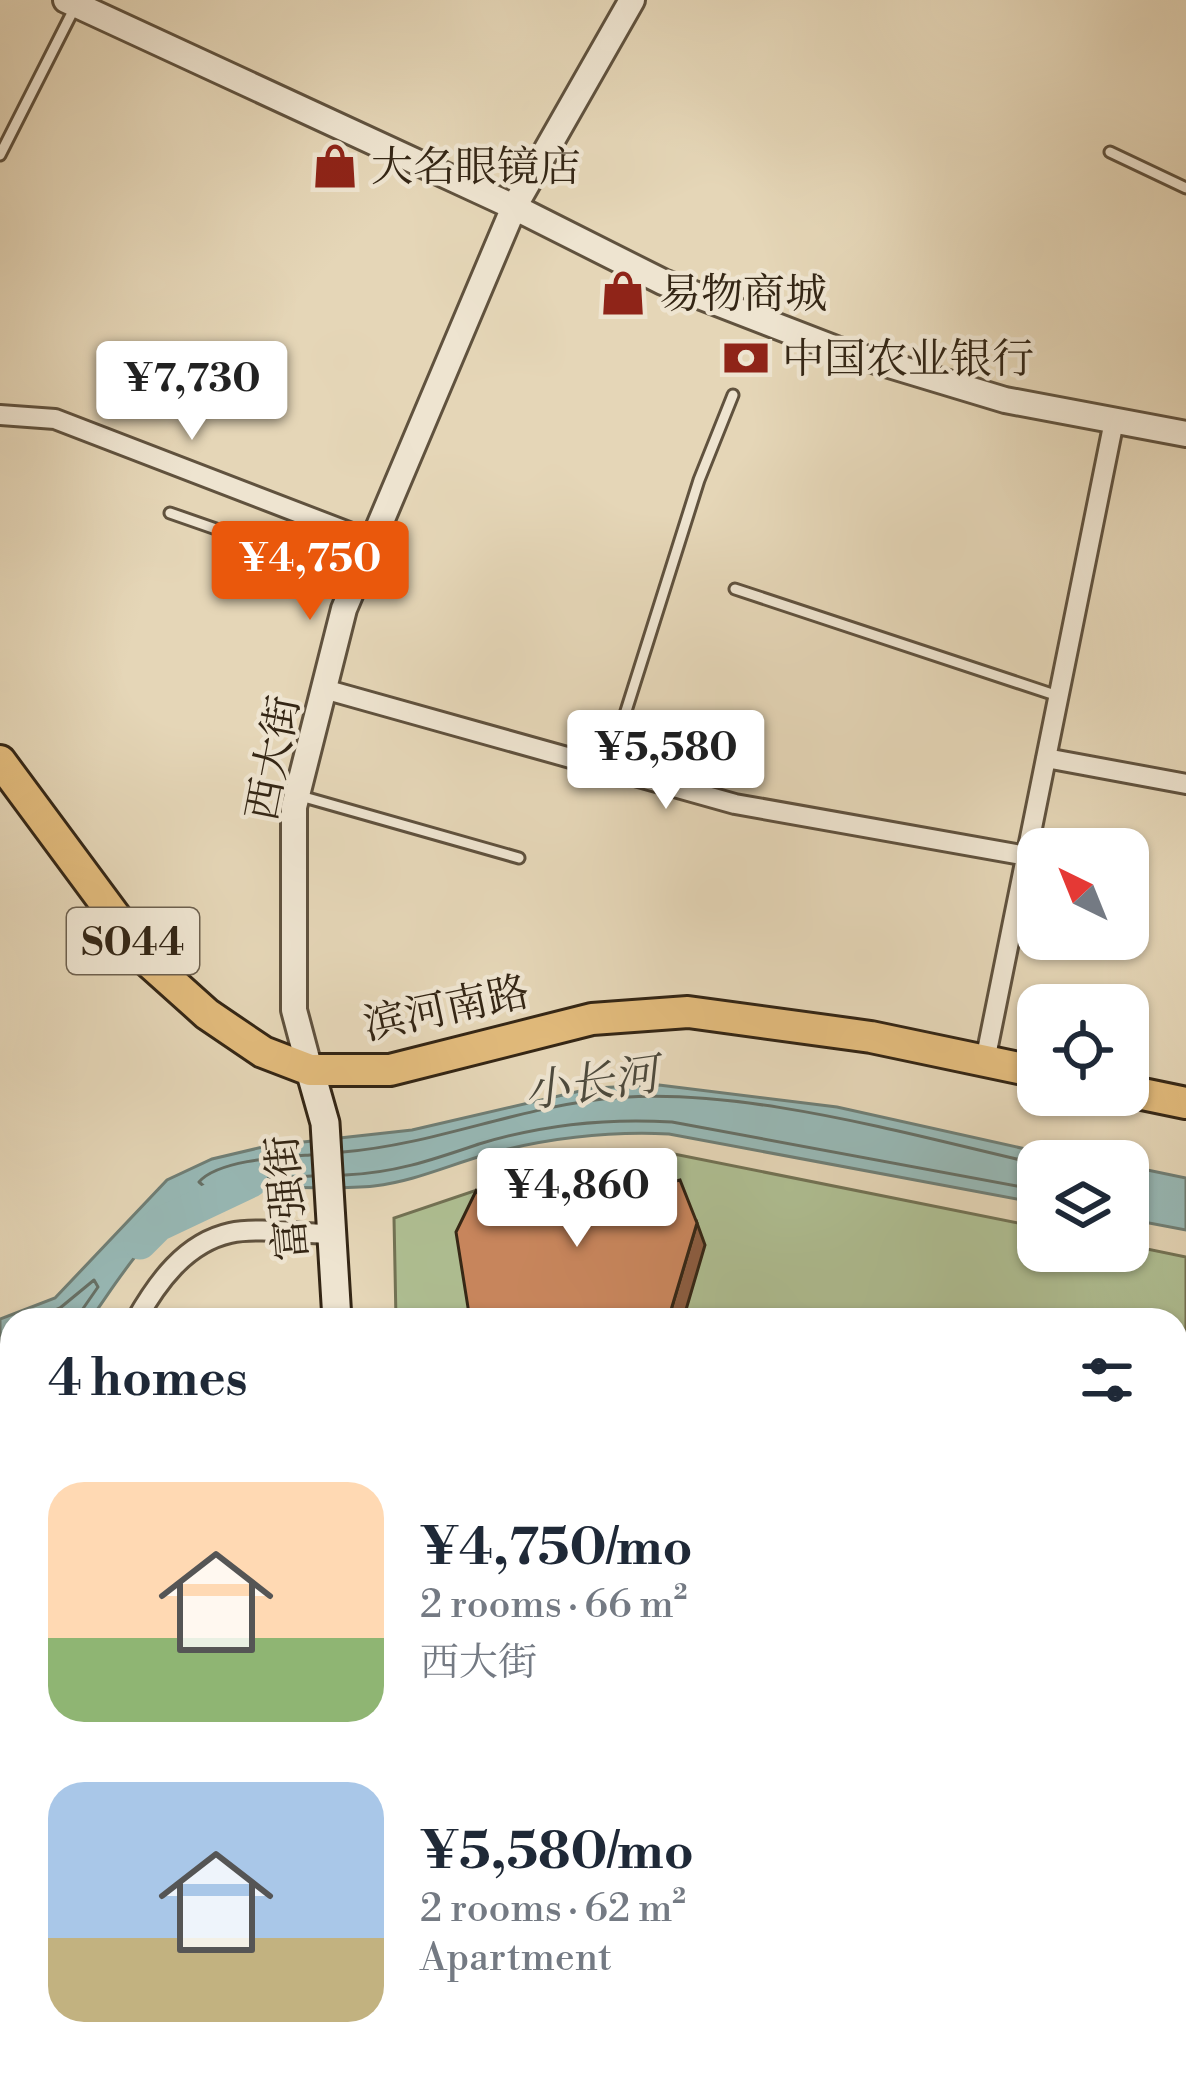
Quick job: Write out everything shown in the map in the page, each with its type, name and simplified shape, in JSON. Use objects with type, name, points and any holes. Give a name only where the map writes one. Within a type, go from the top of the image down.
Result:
[{"type":"main road","name":"滨河南路","points":[[0,761],[148,961],[263,1052],[310,1070],[390,1070],[592,1019],[688,1012],[871,1037],[1017,1068]]},
{"type":"main road","name":"富强街","points":[[310,1070],[325,1123],[336,1308]]},
{"type":"main road","points":[[1149,1095],[1186,1103]]},
{"type":"street","name":"西大街","points":[[310,1070],[294,1010],[294,807],[344,609],[514,207],[632,0]]},
{"type":"street","points":[[71,2],[514,207],[663,282],[836,349],[1005,400],[1186,434]]},
{"type":"street","points":[[0,415],[56,419],[372,541]]},
{"type":"street","points":[[1032,828],[1114,421]]},
{"type":"street","points":[[324,689],[735,804],[1017,854]]},
{"type":"street","points":[[1046,758],[1186,784]]},
{"type":"street","points":[[986,1061],[1017,906]]},
{"type":"street","points":[[143,1308],[186,1253],[230,1233],[333,1226]]},
{"type":"lane","points":[[0,155],[71,2]]},
{"type":"lane","points":[[1110,152],[1186,188]]},
{"type":"lane","points":[[608,768],[699,480],[733,395]]},
{"type":"lane","points":[[170,513],[357,578]]},
{"type":"lane","points":[[734,589],[1058,696]]},
{"type":"lane","points":[[298,795],[519,857]]},
{"type":"green space","points":[[659,1151],[1017,1223],[1017,1272],[1149,1272],[1149,1249],[1186,1257],[1186,1308],[396,1308],[394,1218],[563,1161]]},
{"type":"water","points":[[659,1085],[837,1107],[1017,1147],[1017,1199],[669,1134],[578,1137],[488,1154],[374,1186],[221,1195],[166,1224],[138,1253],[99,1308],[29,1308],[55,1298],[167,1180],[212,1159],[267,1146],[412,1130],[593,1088]]},
{"type":"water","points":[[1149,1170],[1186,1178],[1186,1230],[1149,1223]]},
{"type":"building","points":[[619,1155],[639,1190],[680,1180],[697,1223],[672,1308],[468,1308],[456,1232],[476,1191],[492,1209],[522,1172],[542,1201],[571,1168],[590,1183]]},
{"type":"waterway","name":"小长河","points":[[140,1243],[158,1225],[251,1181]]},
{"type":"place","name":"大名眼镜店","points":[[335,166]]},
{"type":"place","name":"易物商城","points":[[623,293]]},
{"type":"place","name":"中国农业银行","points":[[746,358]]}]
